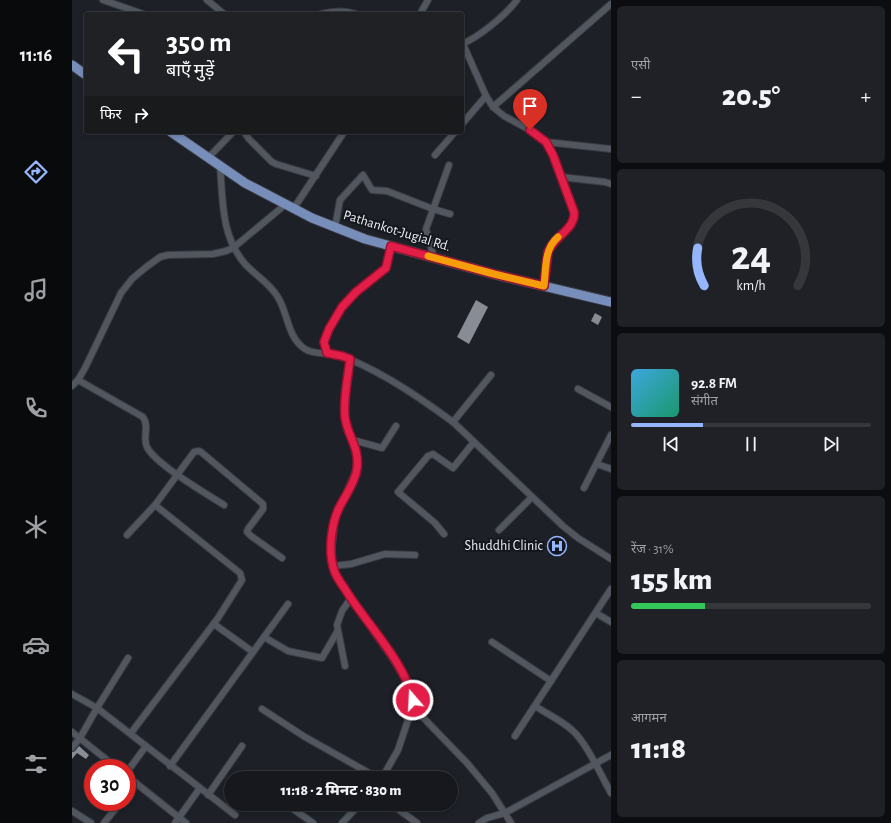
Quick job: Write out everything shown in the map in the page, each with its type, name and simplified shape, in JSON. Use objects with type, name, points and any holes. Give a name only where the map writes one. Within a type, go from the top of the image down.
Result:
[{"type":"main road","points":[[72,65],[84,73]]},
{"type":"main road","name":"Pathankot-Jugial Rd.","points":[[174,134],[245,183],[312,218],[365,239],[494,274],[611,302]]},
{"type":"street","points":[[103,0],[136,12]]},
{"type":"street","points":[[206,0],[221,12]]},
{"type":"street","points":[[421,12],[428,0]]},
{"type":"street","points":[[464,43],[504,14],[517,0]]},
{"type":"street","points":[[493,107],[611,4]]},
{"type":"street","points":[[329,12],[347,12]]},
{"type":"street","points":[[464,46],[486,96],[493,107],[504,116],[530,130],[546,142],[553,155],[574,212],[575,217],[567,230],[555,240],[550,247],[548,252],[544,286]]},
{"type":"street","points":[[464,122],[486,96]]},
{"type":"street","points":[[208,158],[231,134]]},
{"type":"street","points":[[245,134],[272,162],[316,176]]},
{"type":"street","points":[[72,386],[78,380],[85,368],[120,293],[132,279],[153,262],[164,256],[213,254],[233,248],[290,206],[316,176],[343,134]]},
{"type":"street","points":[[435,156],[453,134]]},
{"type":"street","points":[[546,142],[611,149]]},
{"type":"street","points":[[434,258],[426,229],[449,165]]},
{"type":"street","points":[[220,166],[223,214],[233,248],[247,266],[273,289],[280,300],[296,340],[307,350],[338,355],[375,370],[453,422],[570,532],[611,559]]},
{"type":"street","points":[[335,227],[340,200],[364,175],[372,190],[387,191],[433,210],[450,214]]},
{"type":"street","points":[[561,176],[611,184]]},
{"type":"street","points":[[327,353],[324,342],[329,329],[342,307],[356,292],[386,268],[391,246]]},
{"type":"street","points":[[350,359],[345,418],[357,454],[356,471],[335,518],[331,555],[334,571],[350,598],[393,658],[411,692],[413,700],[412,706],[398,750],[386,771]]},
{"type":"street","points":[[453,422],[491,375]]},
{"type":"street","points":[[78,380],[143,417],[147,424],[147,447],[152,454],[178,475],[224,505]]},
{"type":"street","points":[[578,389],[611,407]]},
{"type":"street","points":[[352,440],[382,448],[396,426]]},
{"type":"street","points":[[584,488],[611,435]]},
{"type":"street","points":[[444,534],[435,523],[398,492],[428,456],[433,454],[453,468],[474,442]]},
{"type":"street","points":[[127,535],[155,505],[194,452],[198,451],[263,504],[263,509],[247,532],[250,536],[282,558]]},
{"type":"street","points":[[597,464],[611,469]]},
{"type":"street","points":[[499,530],[532,497]]},
{"type":"street","points":[[131,733],[214,624],[240,586],[242,580],[240,573],[155,505]]},
{"type":"street","points":[[333,566],[351,564],[385,554],[415,555]]},
{"type":"street","points":[[515,736],[611,589]]},
{"type":"street","points":[[345,666],[337,632],[338,620],[350,598]]},
{"type":"street","points":[[170,766],[288,604]]},
{"type":"street","points":[[596,613],[611,622]]},
{"type":"street","points":[[214,624],[252,652]]},
{"type":"street","points":[[264,637],[288,651],[322,658],[337,632]]},
{"type":"street","points":[[492,642],[551,681]]},
{"type":"street","points":[[72,748],[80,738],[128,658]]},
{"type":"street","points":[[72,694],[97,708],[131,733],[170,766],[235,816]]},
{"type":"street","points":[[412,706],[467,763],[492,793],[511,823]]},
{"type":"street","points":[[535,706],[572,730],[584,746],[611,793]]},
{"type":"street","points":[[262,709],[305,737],[366,771]]},
{"type":"street","points":[[72,732],[106,759]]},
{"type":"street","points":[[136,760],[146,746]]},
{"type":"street","points":[[208,795],[242,746]]},
{"type":"street","points":[[479,823],[487,818],[505,813],[611,755]]},
{"type":"street","points":[[136,783],[186,823]]},
{"type":"street","points":[[175,823],[200,788]]},
{"type":"street","points":[[72,811],[91,823]]},
{"type":"street","points":[[104,823],[114,811]]},
{"type":"street","points":[[296,811],[313,823]]},
{"type":"street","points":[[342,823],[353,811]]},
{"type":"street","points":[[401,811],[417,823]]},
{"type":"building","points":[[476,300],[488,307],[469,344],[457,337]]},
{"type":"building","points":[[595,313],[602,317],[598,325],[591,321]]},
{"type":"building","points":[[559,541],[565,547],[556,555],[551,549]]},
{"type":"building","points":[[79,746],[89,755],[86,759],[77,753],[72,759],[72,752]]},
{"type":"slow traffic","points":[[428,256],[544,286],[548,252],[558,237]]},
{"type":"place","name":"Shuddhi Clinic","points":[[557,546]]},
{"type":"route","points":[[413,700],[405,679],[393,658],[350,598],[334,571],[331,555],[335,518],[356,471],[357,454],[345,418],[350,359],[327,353],[324,342],[329,329],[342,307],[356,292],[386,268],[391,246],[544,286],[548,252],[550,247],[555,240],[567,230],[574,221],[575,217],[553,155],[546,142],[530,130]]}]
